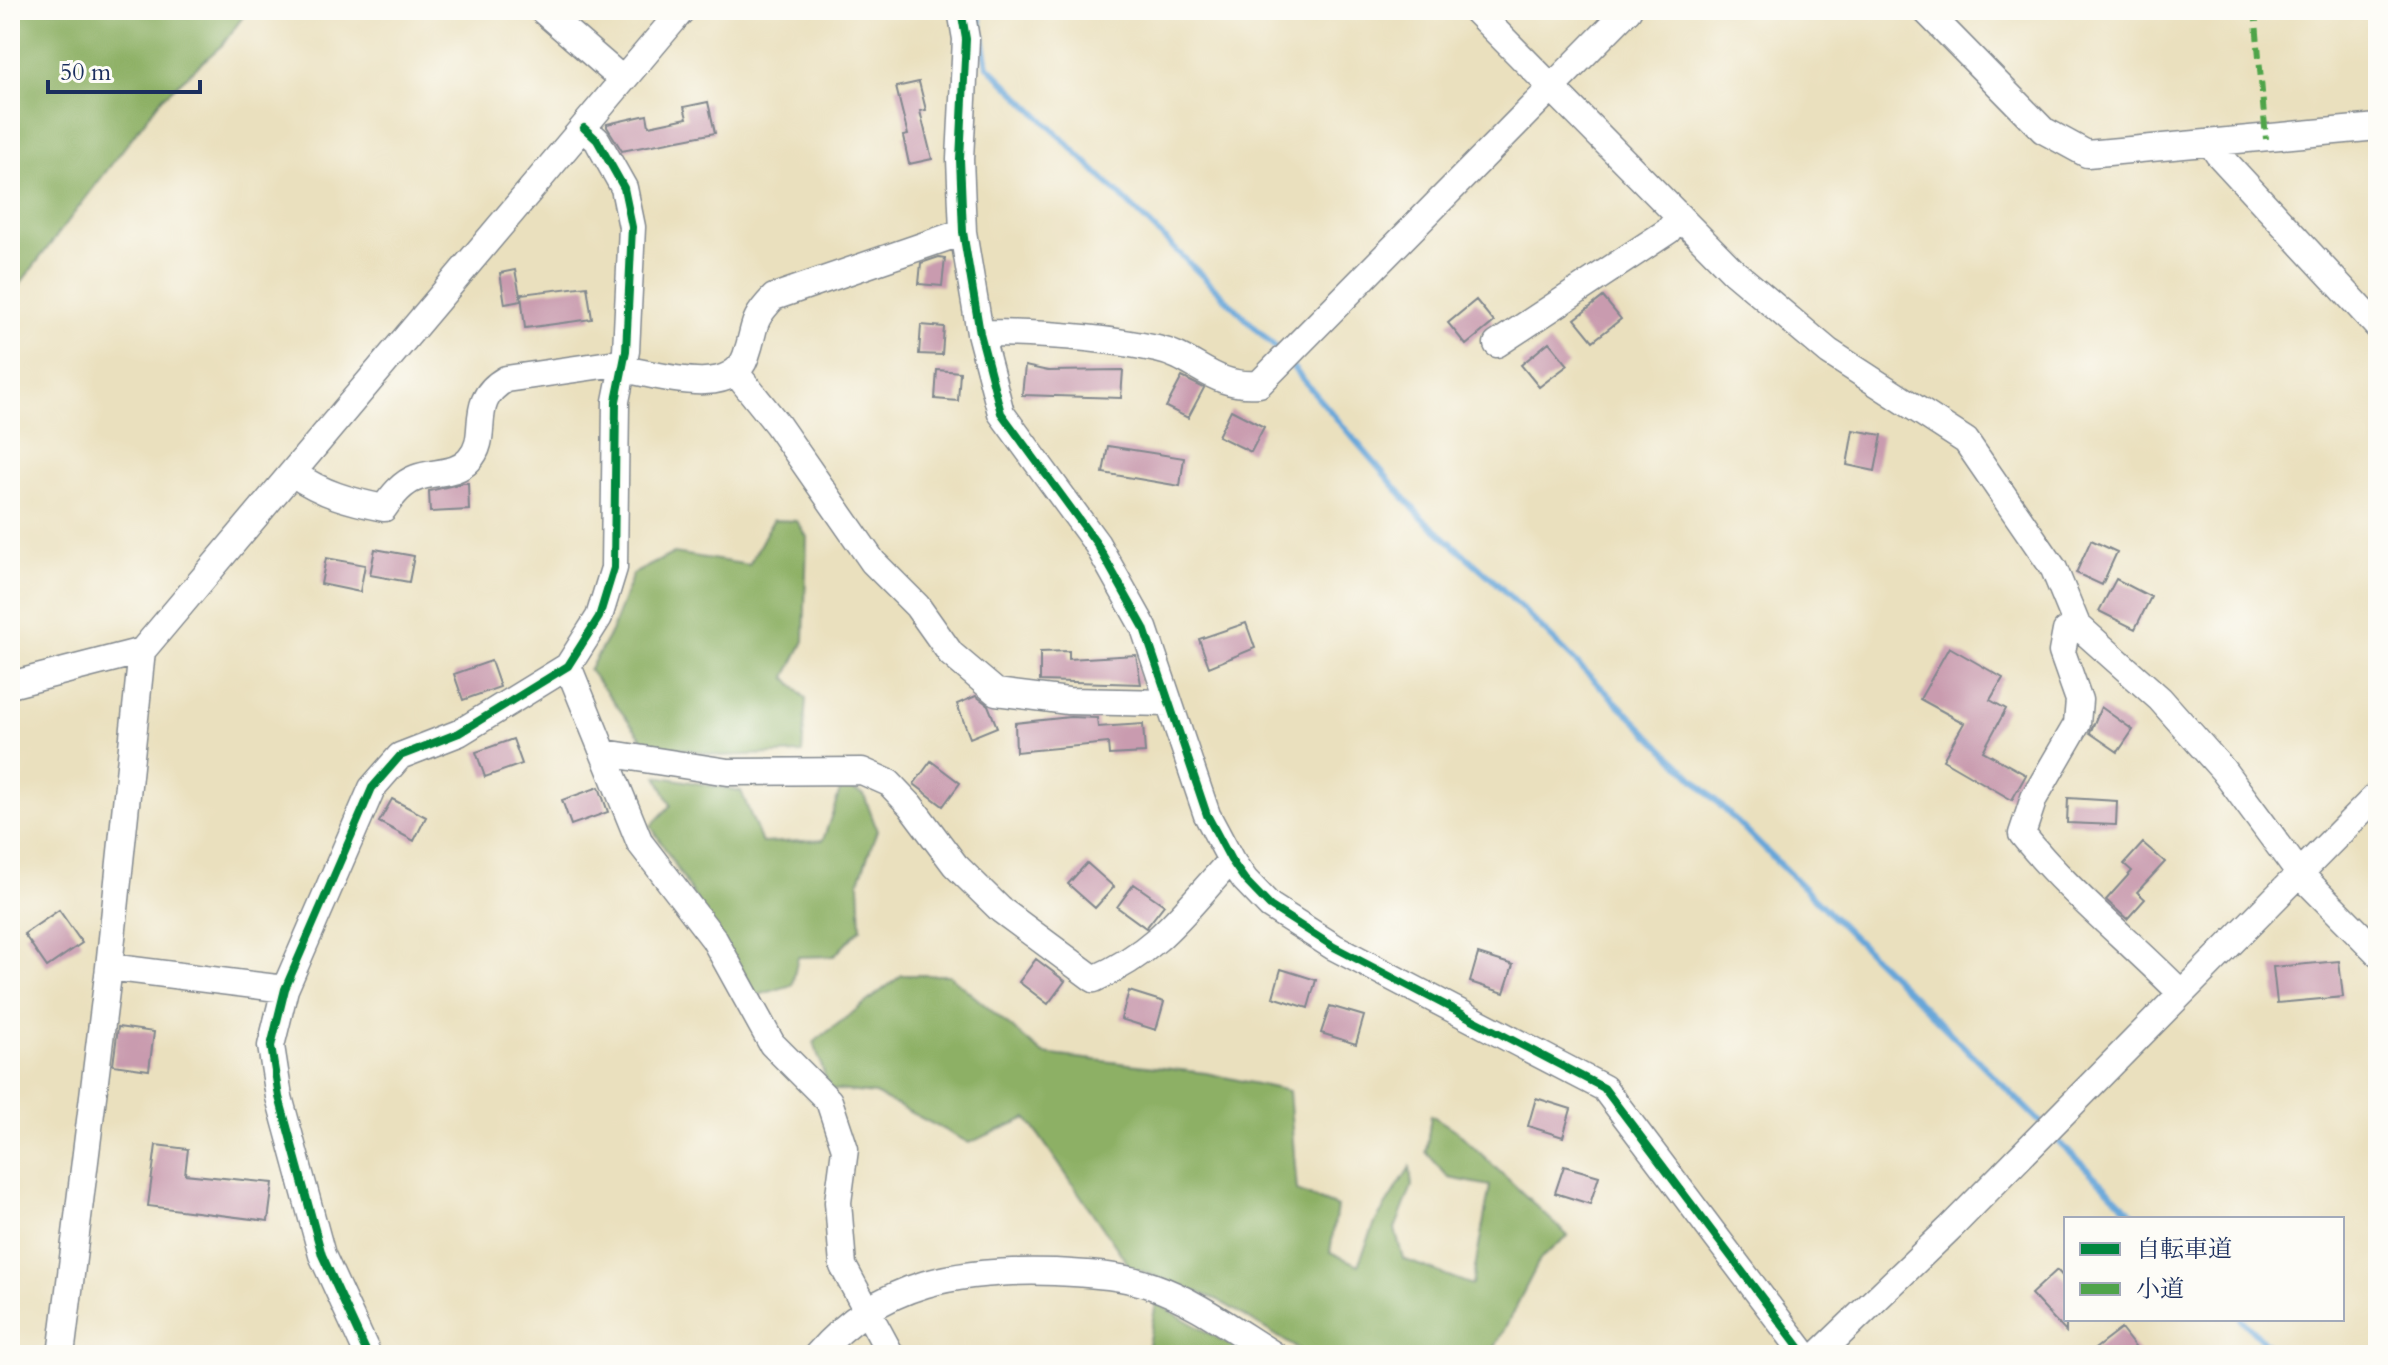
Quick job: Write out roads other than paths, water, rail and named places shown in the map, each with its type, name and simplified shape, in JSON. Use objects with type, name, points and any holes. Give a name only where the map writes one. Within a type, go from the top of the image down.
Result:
[{"type":"street","points":[[542,10],[623,80]]},
{"type":"street","points":[[61,1355],[109,967],[142,651],[682,10]]},
{"type":"street","points":[[961,10],[966,39],[960,159],[963,232],[980,333],[1001,413],[1097,544],[1144,628],[1207,815],[1231,860],[1270,906],[1334,947],[1604,1088],[1805,1355]]},
{"type":"street","points":[[1475,10],[1734,272],[1829,352],[1966,441],[2054,569],[2077,625],[2160,699],[2223,770],[2299,873],[2378,953]]},
{"type":"street","points":[[980,333],[1024,333],[1160,349],[1235,386],[1259,384],[1628,10]]},
{"type":"street","points":[[1925,10],[2043,130],[2087,154],[2378,127]]},
{"type":"street","points":[[368,1355],[322,1255],[279,1097],[271,1046],[285,989],[372,788],[400,756],[459,733],[568,666],[599,617],[614,568],[616,401],[622,369],[632,227],[624,188],[597,140],[584,128]]},
{"type":"street","points":[[2211,143],[2378,327]]},
{"type":"street","points":[[1497,344],[1668,231],[1679,216]]},
{"type":"street","points":[[294,474],[320,492],[384,508],[404,484],[416,477],[458,468],[470,460],[477,446],[483,404],[491,387],[506,379],[610,364],[622,369],[716,383],[736,373],[745,358],[754,317],[774,297],[963,232]]},
{"type":"street","points":[[736,373],[777,424],[873,562],[917,606],[951,654],[996,692],[1068,701],[1169,703]]},
{"type":"street","points":[[2077,625],[2066,631],[2062,652],[2079,700],[2077,724],[2034,798],[2022,834],[2059,880],[2131,942],[2181,993]]},
{"type":"street","points":[[10,685],[142,651]]},
{"type":"street","points":[[568,666],[640,843],[714,939],[772,1044],[829,1101],[845,1149],[838,1202],[843,1266],[891,1355]]},
{"type":"street","points":[[605,753],[728,772],[862,771],[889,783],[955,865],[1001,910],[1094,979],[1125,965],[1157,943],[1231,860]]},
{"type":"street","points":[[1818,1355],[1951,1227],[2378,794]]},
{"type":"street","points":[[109,967],[285,989]]},
{"type":"street","points":[[817,1355],[843,1325],[865,1311],[928,1281],[994,1270],[1099,1274],[1152,1286],[1274,1355]]},
{"type":"waterway","points":[[978,10],[988,66],[1281,353]]},
{"type":"waterway","points":[[1288,362],[1421,517],[1491,578],[2042,1124]]},
{"type":"waterway","points":[[2052,1135],[2136,1217]]},
{"type":"waterway","points":[[2243,1321],[2278,1355]]}]
